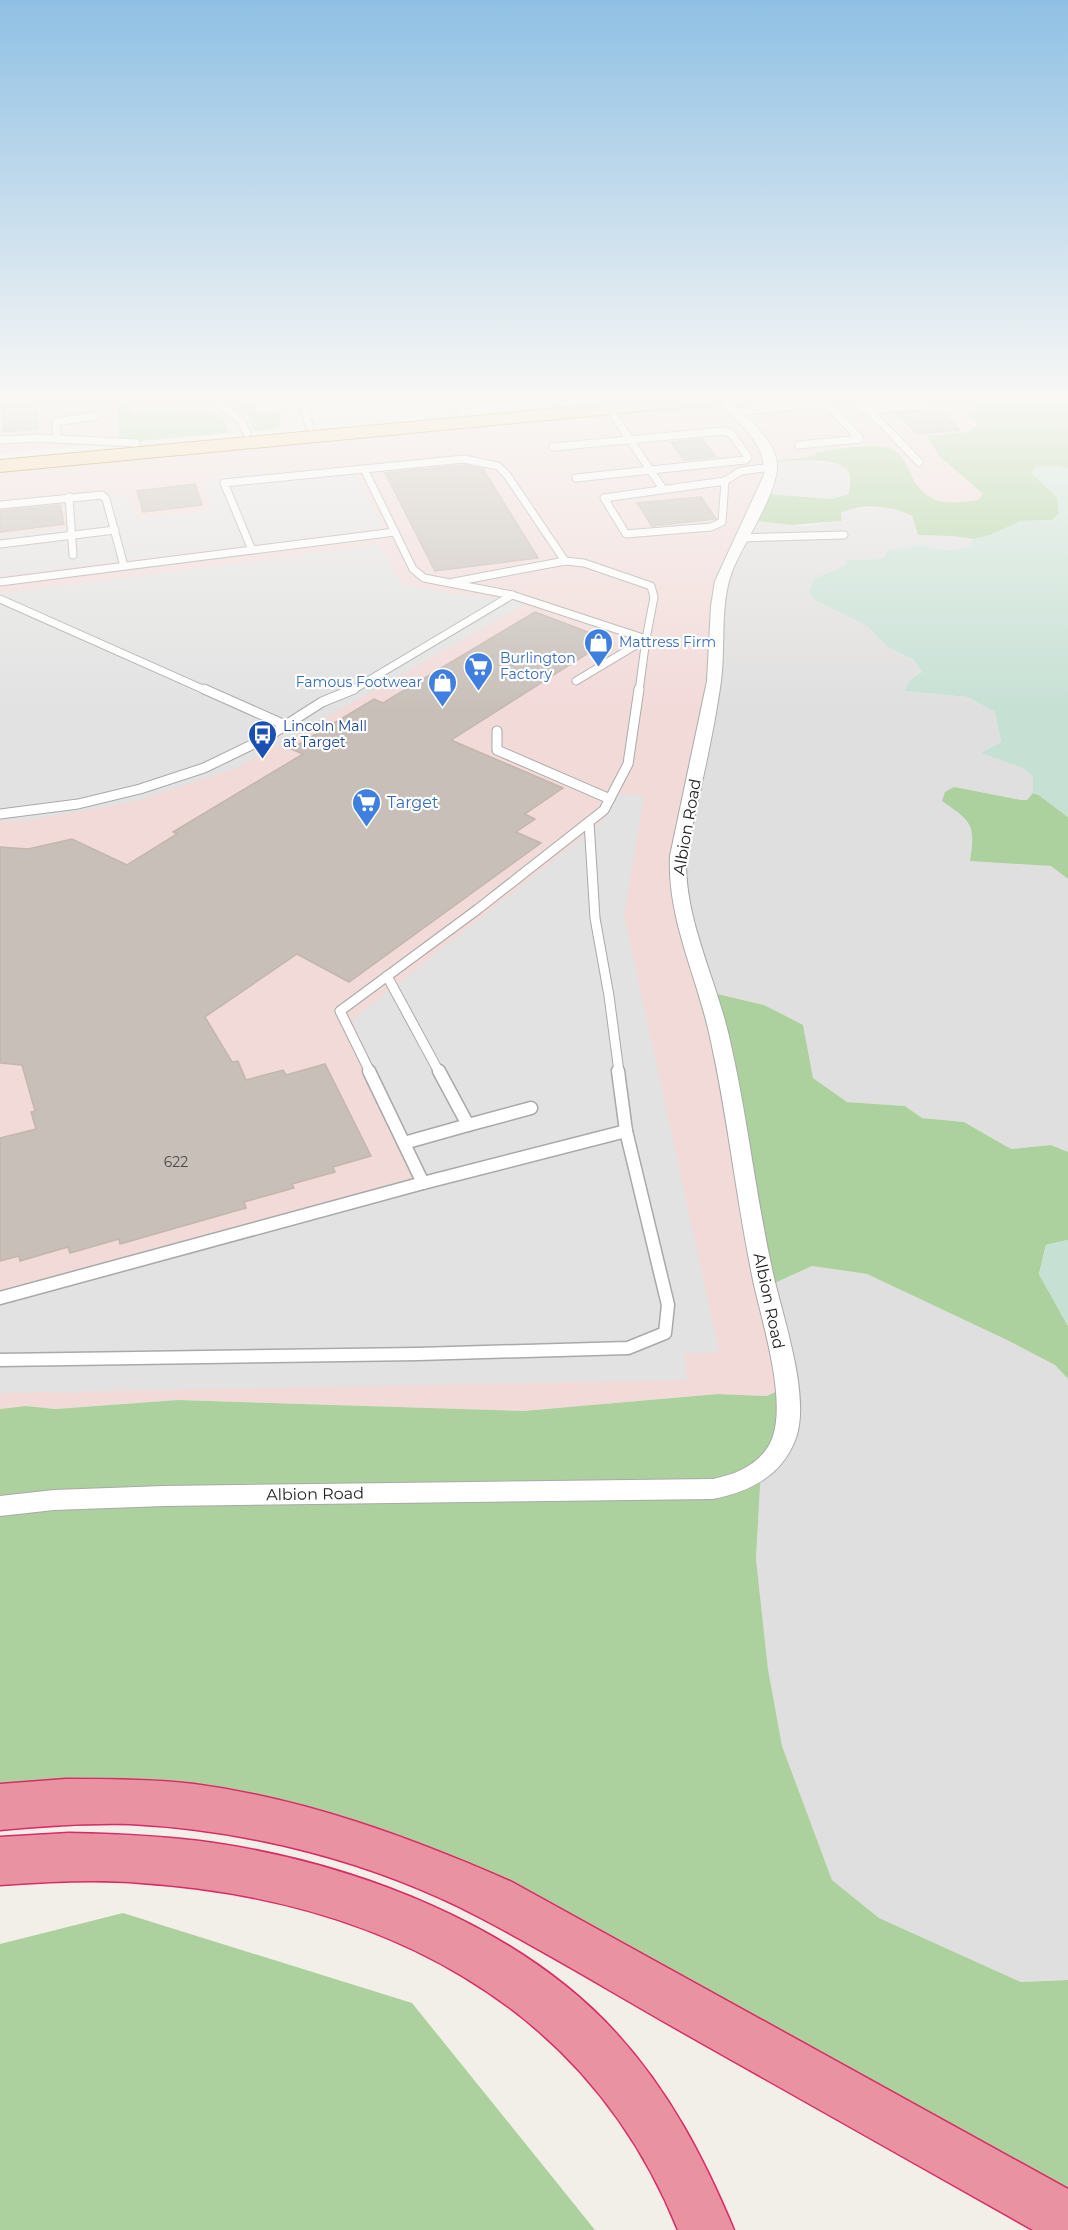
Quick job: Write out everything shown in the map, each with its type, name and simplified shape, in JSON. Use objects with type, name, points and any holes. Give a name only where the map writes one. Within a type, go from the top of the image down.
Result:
[{"type":"highway","points":[[0,1807],[65,1803],[122,1803],[221,1811],[269,1818],[316,1830],[406,1860],[495,1899],[1068,2219]]},
{"type":"highway","points":[[0,1861],[60,1857],[122,1858],[205,1865],[252,1874],[339,1897],[429,1932],[468,1952],[546,2002],[615,2070],[649,2116],[678,2167],[706,2230]]},
{"type":"street","name":"Albion Road","points":[[0,1506],[65,1500],[164,1496],[713,1489],[744,1482],[768,1465],[784,1437],[788,1421],[787,1390],[753,1224],[721,1046],[708,990],[681,907],[677,882],[678,856],[701,756],[715,675],[720,595],[726,570],[758,503]]},
{"type":"lane","points":[[0,505],[17,503]]},
{"type":"lane","points":[[70,503],[73,555]]},
{"type":"lane","points":[[107,503],[124,566]]},
{"type":"lane","points":[[232,503],[252,550]]},
{"type":"lane","points":[[381,503],[413,569],[424,578],[445,584],[512,595],[646,639]]},
{"type":"lane","points":[[526,503],[565,561]]},
{"type":"lane","points":[[607,503],[626,534],[711,527],[722,522],[723,503]]},
{"type":"lane","points":[[0,544],[115,530]]},
{"type":"lane","points":[[0,582],[395,532]]},
{"type":"lane","points":[[740,538],[844,535]]},
{"type":"lane","points":[[423,1183],[340,1011],[604,810],[628,764],[654,597],[651,586],[584,563],[565,561],[445,584]]},
{"type":"lane","points":[[0,814],[78,804],[172,780],[241,751],[322,702],[353,690],[512,595]]},
{"type":"lane","points":[[0,599],[285,725]]},
{"type":"lane","points":[[576,681],[646,639]]},
{"type":"lane","points":[[497,731],[497,750],[610,799]]},
{"type":"lane","points":[[0,1360],[418,1354],[628,1348],[665,1333],[668,1305],[626,1131],[609,996],[595,918],[589,822]]},
{"type":"lane","points":[[387,976],[468,1125]]},
{"type":"lane","points":[[404,1143],[531,1108]]},
{"type":"lane","points":[[0,1298],[423,1183],[626,1131]]},
{"type":"shaded area","points":[[0,503],[754,503],[731,552],[711,687],[673,889],[695,955],[782,1389],[767,1396],[718,1394],[523,1411],[178,1400],[54,1409],[26,1406],[0,1409]]},
{"type":"shaded area","points":[[70,503],[131,503],[138,519],[211,510],[210,503],[371,503],[383,528],[0,576],[0,536],[76,527]]},
{"type":"shaded area","points":[[881,507],[900,509],[912,516],[918,535],[974,539],[968,547],[948,550],[920,545],[887,551],[886,556],[879,559],[847,560],[846,565],[815,579],[817,601],[867,626],[886,646],[914,660],[922,672],[910,680],[906,691],[967,697],[995,712],[1001,742],[982,753],[1023,768],[1033,777],[1033,793],[1027,800],[967,819],[974,838],[1030,864],[1051,866],[1068,879],[1068,1152],[1051,1145],[1011,1149],[964,1122],[922,1118],[905,1106],[847,1102],[813,1078],[805,1044],[805,1032],[764,1005],[705,991],[677,863],[719,601],[749,520],[804,526],[842,521],[841,513],[850,509]]},
{"type":"shaded area","points":[[379,545],[402,584],[460,595],[529,602],[237,768],[133,802],[22,821],[0,821],[0,594]]},
{"type":"shaded area","points":[[619,794],[644,796],[624,915],[719,1352],[684,1354],[687,1380],[0,1393],[0,1304],[428,1189],[352,1020],[604,820]]},
{"type":"shaded area","points":[[812,1266],[867,1274],[1055,1365],[1068,1379],[1068,1980],[1021,1982],[879,1918],[832,1880],[782,1746],[768,1669],[756,1559],[761,1470],[764,1288]]},
{"type":"green space","points":[[761,503],[1058,503],[1059,513],[1053,520],[1021,521],[991,535],[974,539],[918,535],[912,516],[896,509],[877,507],[858,508],[841,513],[842,521],[791,525],[749,520]]},
{"type":"green space","points":[[1058,503],[1068,503],[1068,817],[1033,793],[1033,777],[1023,768],[981,753],[1001,742],[995,712],[967,697],[905,691],[910,680],[922,672],[914,660],[886,646],[867,626],[817,601],[809,592],[814,579],[846,565],[847,560],[879,559],[886,556],[886,551],[920,545],[948,550],[968,547],[974,539],[991,535],[1021,521],[1053,520],[1059,513]]},
{"type":"green space","points":[[954,787],[1021,800],[1027,800],[1033,793],[1068,817],[1068,879],[1051,866],[970,861],[972,839],[969,825],[965,819],[942,801],[945,792]]},
{"type":"green space","points":[[705,991],[764,1005],[803,1025],[813,1078],[847,1102],[905,1106],[922,1118],[964,1122],[1011,1149],[1051,1145],[1068,1152],[1068,1240],[1046,1245],[1039,1274],[1068,1326],[1068,1379],[1055,1365],[867,1274],[812,1266],[764,1288]]},
{"type":"green space","points":[[1068,1240],[1068,1326],[1039,1274],[1046,1245]]},
{"type":"green space","points":[[782,1389],[785,1430],[761,1470],[756,1559],[768,1669],[782,1746],[832,1880],[879,1918],[1021,1982],[1068,1980],[1068,2205],[430,1854],[0,1799],[0,1409],[26,1406],[55,1409],[178,1400],[523,1411],[718,1394],[767,1396]]},
{"type":"green space","points":[[123,1913],[412,2003],[595,2230],[0,2230],[0,1944]]},
{"type":"building","points":[[140,503],[201,503],[202,505],[143,512]]},
{"type":"building","points":[[400,503],[504,503],[538,558],[435,571]]},
{"type":"building","points":[[637,503],[705,503],[716,519],[652,526]]},
{"type":"building","points":[[60,505],[64,524],[0,532],[0,511]]},
{"type":"building","points":[[535,612],[609,640],[451,740],[563,788],[525,814],[535,819],[516,832],[541,843],[349,982],[297,954],[205,1017],[232,1062],[238,1061],[246,1080],[283,1070],[286,1075],[325,1064],[371,1156],[333,1167],[335,1172],[292,1184],[294,1188],[244,1202],[246,1208],[120,1244],[119,1239],[70,1253],[68,1247],[20,1261],[19,1256],[0,1261],[0,1138],[36,1129],[31,1112],[35,1111],[22,1065],[0,1063],[0,847],[28,849],[72,839],[127,865],[177,834],[173,832],[303,754],[291,749],[374,699],[383,703]]},
{"type":"place","name":"Mattress Firm","points":[[598,668]]},
{"type":"place","name":"Burlington Factory","points":[[479,692]]},
{"type":"place","name":"Famous Footwear","points":[[443,708]]},
{"type":"place","name":"Lincoln Mall at Target","points":[[262,760]]},
{"type":"place","name":"Target","points":[[366,828]]}]
